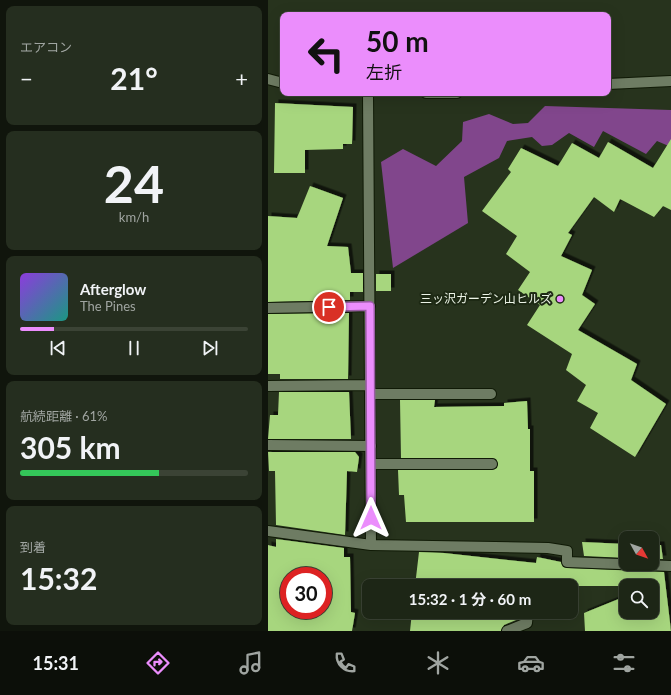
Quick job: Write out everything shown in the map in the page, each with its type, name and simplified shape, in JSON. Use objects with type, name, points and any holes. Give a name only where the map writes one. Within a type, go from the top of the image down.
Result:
[{"type":"street","points":[[268,79],[280,81]]},
{"type":"street","points":[[611,84],[671,81]]},
{"type":"street","points":[[368,96],[371,545]]},
{"type":"street","points":[[268,308],[370,306]]},
{"type":"street","points":[[268,386],[491,394]]},
{"type":"street","points":[[268,445],[371,446]]},
{"type":"street","points":[[371,464],[492,464]]},
{"type":"street","points":[[268,531],[371,545],[548,548],[567,551],[567,562],[671,566]]},
{"type":"street","points":[[507,631],[527,623],[527,619]]},
{"type":"shaded area","points":[[545,106],[671,110],[671,147],[657,141],[646,154],[603,131],[594,147],[569,133],[552,145],[542,146],[532,137],[507,141],[499,158],[464,177],[468,223],[393,268],[381,162],[403,149],[436,166],[462,141],[463,122],[489,114],[513,124],[528,123]]},
{"type":"building","points":[[275,103],[353,107],[352,144],[343,144],[343,149],[305,150],[305,173],[274,173]]},
{"type":"building","name":"三ッ沢ガーデン山ヒルズ","points":[[671,139],[671,210],[663,206],[654,217],[620,199],[614,212],[594,197],[568,233],[572,235],[561,256],[592,270],[582,295],[595,304],[578,330],[637,364],[631,380],[666,404],[635,457],[590,428],[598,413],[577,401],[586,385],[566,370],[572,354],[527,325],[540,305],[518,290],[530,272],[506,254],[517,236],[482,211],[511,172],[508,169],[521,148],[558,166],[572,143],[599,158],[608,142],[653,168]]},
{"type":"building","points":[[310,186],[343,198],[327,246],[348,247],[351,273],[363,273],[363,292],[350,292],[350,300],[268,302],[268,216],[297,218]]},
{"type":"building","points":[[376,274],[391,274],[391,291],[376,291]]},
{"type":"building","points":[[349,313],[348,379],[280,379],[280,374],[268,374],[268,314]]},
{"type":"building","points":[[279,392],[349,392],[351,439],[268,439],[270,415],[278,415]]},
{"type":"building","points":[[400,400],[435,400],[434,407],[504,406],[504,403],[527,401],[528,429],[530,429],[530,471],[534,471],[534,522],[406,522],[404,495],[399,495],[398,470],[492,470],[497,468],[498,464],[496,459],[492,458],[401,458]]},
{"type":"building","points":[[268,452],[355,452],[359,457],[357,472],[347,471],[345,535],[276,525],[275,471],[269,471]]},
{"type":"building","points":[[276,539],[344,548],[344,557],[350,557],[351,612],[355,613],[352,631],[268,631],[268,545],[276,547]]},
{"type":"building","points":[[582,542],[619,544],[619,558],[584,556]]},
{"type":"building","points":[[659,545],[661,545],[663,559],[659,559]]},
{"type":"building","points":[[419,552],[444,553],[536,563],[537,557],[561,562],[563,567],[567,568],[664,572],[671,631],[585,631],[584,613],[619,599],[619,619],[659,619],[659,579],[619,579],[619,586],[578,586],[578,579],[416,579]]},
{"type":"building","points":[[411,619],[519,619],[504,625],[501,631],[410,631]]},
{"type":"place","name":"三ッ沢ガーデン山ヒルズ","points":[[560,299]]},
{"type":"route","points":[[329,307],[370,306],[371,518]]}]
